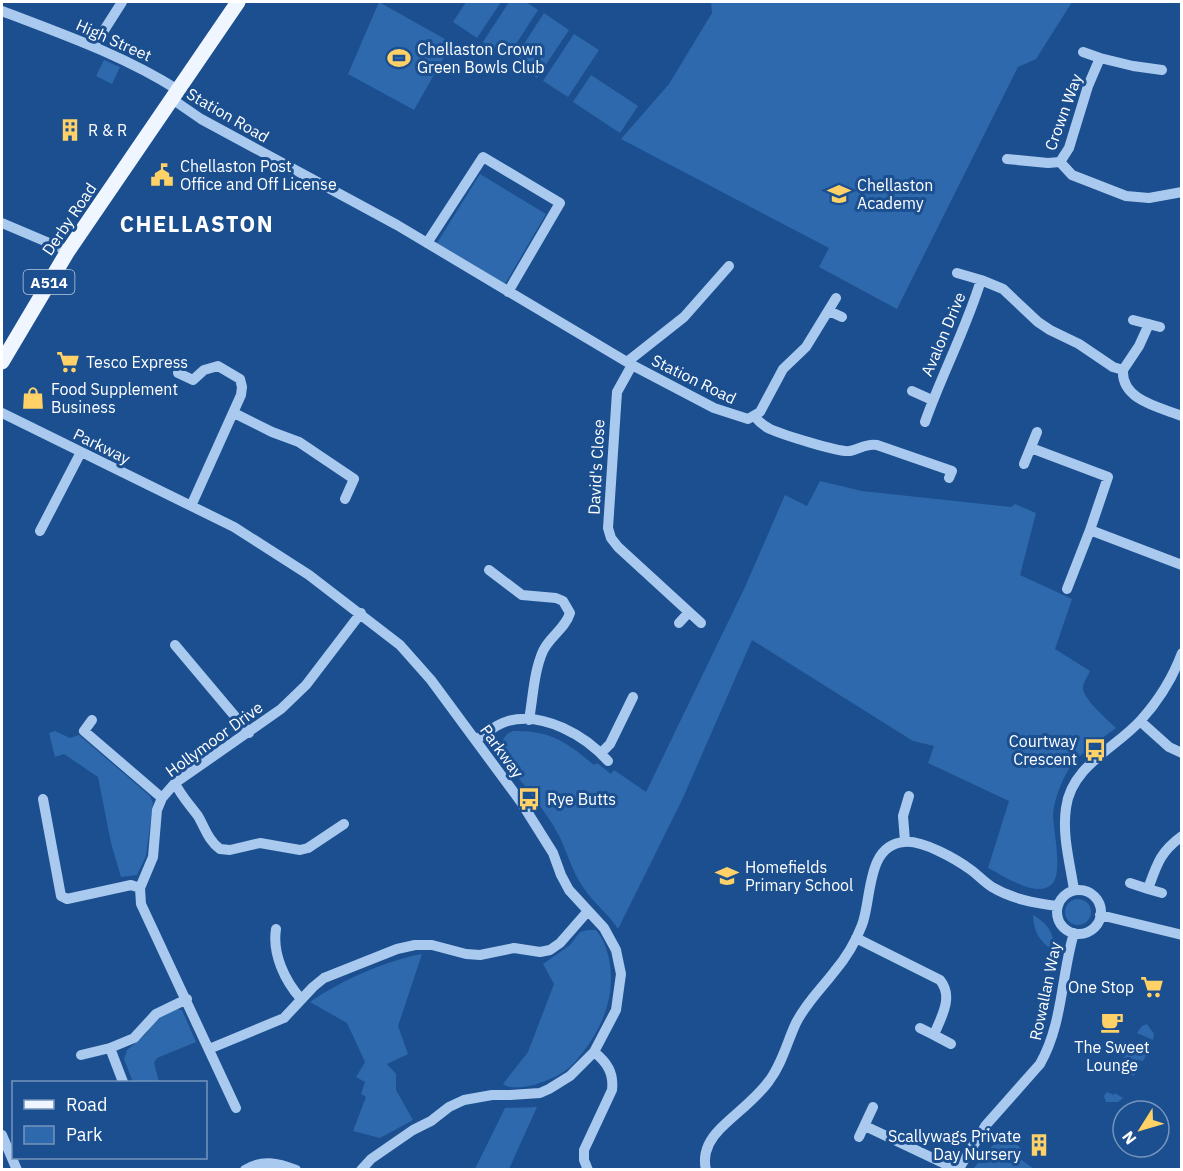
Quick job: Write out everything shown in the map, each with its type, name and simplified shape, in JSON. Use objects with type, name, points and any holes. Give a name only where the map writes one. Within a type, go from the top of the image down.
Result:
[{"type":"main road","name":"A514","points":[[175,95],[238,2]]},
{"type":"main road","name":"Derby Road","points":[[2,362],[68,251],[175,95]]},
{"type":"street","points":[[94,46],[122,2]]},
{"type":"street","name":"High Street","points":[[2,11],[94,46],[152,73],[175,95]]},
{"type":"street","name":"Crown Way","points":[[1083,52],[1133,66],[1162,70]]},
{"type":"street","name":"Crown Way","points":[[1100,58],[1088,86],[1069,148],[1060,162],[1072,175],[1126,196],[1149,198],[1179,191]]},
{"type":"street","name":"Station Road","points":[[175,95],[201,119],[427,243],[629,363],[714,408],[748,419],[755,417]]},
{"type":"street","points":[[427,243],[483,157],[560,203],[508,292]]},
{"type":"street","points":[[1007,159],[1060,162]]},
{"type":"street","points":[[2,223],[68,251]]},
{"type":"street","points":[[629,363],[684,317],[729,266]]},
{"type":"street","name":"Avalon Drive","points":[[957,273],[1003,289],[1012,295],[1038,322],[1079,344],[1113,367],[1123,370]]},
{"type":"street","name":"Avalon Drive","points":[[925,422],[945,368],[966,326],[981,280]]},
{"type":"street","points":[[836,298],[806,347],[783,369],[755,417],[760,423],[773,430],[836,450],[849,452],[866,445],[877,445],[952,471],[949,478]]},
{"type":"street","points":[[829,311],[842,317]]},
{"type":"street","points":[[1133,320],[1160,327]]},
{"type":"street","points":[[1149,324],[1139,346],[1123,370],[1124,383],[1132,395],[1182,416]]},
{"type":"street","name":"David's Close","points":[[629,363],[616,392],[608,528],[610,538],[701,624]]},
{"type":"street","points":[[178,373],[193,380],[204,370],[218,366],[240,380],[242,387],[242,395],[191,506]]},
{"type":"street","name":"Avalon Drive","points":[[912,391],[932,400]]},
{"type":"street","name":"Parkway","points":[[2,413],[234,527],[309,575],[400,645],[417,663],[476,740],[538,828],[553,853],[569,890],[604,928],[616,950],[621,974],[616,1010],[594,1052],[570,1076],[540,1093],[478,1096],[450,1107],[371,1160],[361,1170]]},
{"type":"street","points":[[234,413],[273,432],[300,441],[354,479],[345,499]]},
{"type":"street","points":[[1024,464],[1037,432]]},
{"type":"street","points":[[1031,448],[1108,477],[1067,589]]},
{"type":"street","points":[[40,531],[81,452]]},
{"type":"street","points":[[1090,530],[1182,565]]},
{"type":"street","points":[[489,570],[522,595],[556,598],[563,601],[570,613],[563,627],[544,649],[529,720]]},
{"type":"street","points":[[679,623],[689,612]]},
{"type":"street","name":"Hollymoor Drive","points":[[140,888],[153,857],[155,821],[162,798],[175,783],[281,709],[306,685],[361,613]]},
{"type":"street","points":[[175,645],[249,733]]},
{"type":"street","points":[[1074,890],[1065,830],[1066,806],[1069,798],[1082,772],[1140,721],[1163,691],[1182,653]]},
{"type":"street","points":[[476,740],[505,721],[529,720],[569,730],[604,757],[633,697]]},
{"type":"street","points":[[92,720],[84,731],[162,798]]},
{"type":"street","points":[[1140,721],[1169,747],[1182,753]]},
{"type":"street","points":[[175,783],[180,794],[197,816],[208,838],[220,849],[230,850],[260,843],[300,850],[308,848],[344,824]]},
{"type":"street","points":[[905,841],[903,816],[909,796]]},
{"type":"street","points":[[43,799],[61,896],[67,899],[131,885],[140,888],[141,904],[146,916],[187,999],[236,1108]]},
{"type":"street","points":[[1148,889],[1161,855],[1167,847],[1182,836]]},
{"type":"street","points":[[706,1170],[704,1163],[709,1142],[768,1083],[783,1057],[804,1010],[823,983],[835,972],[856,938],[867,907],[878,862],[888,848],[905,841],[926,846],[970,869],[991,887],[1013,897],[1057,906],[1063,896],[1074,890],[1081,890],[1094,896],[1098,901],[1100,915],[1182,935]]},
{"type":"street","points":[[1130,883],[1162,893]]},
{"type":"street","name":"Rowallan Way","points":[[1057,906],[1062,926],[1074,933],[1081,934],[1094,928],[1100,915]]},
{"type":"street","points":[[209,1049],[284,1018],[324,978],[397,949],[415,945],[432,945],[480,956],[514,948],[540,952],[550,950],[560,943],[588,911]]},
{"type":"street","points":[[276,929],[274,939],[285,978],[301,999]]},
{"type":"street","name":"Rowallan Way","points":[[958,1170],[970,1147],[986,1125],[1040,1064],[1046,1054],[1055,1029],[1074,933]]},
{"type":"street","points":[[856,938],[933,976],[945,986],[947,1001],[934,1035]]},
{"type":"street","points":[[81,1055],[110,1048],[134,1038],[156,1014],[187,999]]},
{"type":"street","points":[[920,1028],[951,1044]]},
{"type":"street","points":[[110,1048],[122,1081]]},
{"type":"street","points":[[588,1170],[584,1160],[584,1150],[612,1090],[613,1081],[607,1064],[594,1052]]},
{"type":"street","points":[[859,1137],[873,1107]]},
{"type":"street","points":[[865,1126],[958,1170]]},
{"type":"street","points":[[2,1135],[12,1158]]},
{"type":"street","points":[[245,1170],[257,1163],[268,1162],[296,1170]]},
{"type":"green space","name":"Chellaston Crown Green Bowls Club","points":[[379,2],[452,43],[414,110],[348,74]]},
{"type":"green space","points":[[466,2],[501,2],[477,38],[453,22]]},
{"type":"green space","points":[[509,2],[526,2],[538,10],[507,58],[483,42]]},
{"type":"green space","name":"Chellaston Academy","points":[[711,2],[1072,2],[1036,59],[1018,67],[897,309],[819,267],[829,248],[621,139],[669,84],[712,13]]},
{"type":"green space","points":[[544,13],[569,30],[537,78],[513,61]]},
{"type":"green space","points":[[574,34],[599,50],[568,97],[543,81]]},
{"type":"green space","points":[[104,60],[120,67],[112,84],[96,76]]},
{"type":"green space","points":[[591,75],[638,106],[620,133],[573,102]]},
{"type":"green space","points":[[480,174],[546,214],[505,284],[437,243]]},
{"type":"green space","points":[[820,481],[862,491],[1011,507],[1015,504],[1036,513],[1020,575],[1072,599],[1055,649],[1090,671],[1084,684],[1084,693],[1096,709],[1116,728],[1088,749],[1070,767],[1062,783],[1053,814],[1057,852],[1055,880],[1045,888],[1037,889],[1020,884],[988,868],[1009,801],[928,763],[934,746],[913,741],[752,640],[682,800],[618,929],[587,893],[552,823],[503,757],[500,744],[507,734],[513,731],[548,735],[566,744],[594,765],[597,763],[611,774],[614,770],[646,792],[745,587],[785,495],[807,506]]},
{"type":"green space","points":[[55,731],[70,738],[79,735],[150,796],[153,803],[146,856],[137,875],[121,877],[111,843],[98,777],[64,754],[55,757],[49,733]]},
{"type":"green space","points":[[1078,899],[1087,903],[1091,912],[1087,921],[1078,925],[1069,921],[1065,912],[1069,903]]},
{"type":"green space","points":[[1033,915],[1049,929],[1054,951],[1038,936]]},
{"type":"green space","points":[[596,930],[603,940],[611,973],[611,988],[599,1028],[574,1063],[560,1074],[534,1085],[518,1088],[506,1086],[503,1084],[528,1052],[554,984],[543,964],[570,945],[580,932]]},
{"type":"green space","points":[[422,954],[398,1026],[408,1054],[387,1064],[396,1074],[396,1090],[413,1120],[380,1138],[353,1131],[366,1097],[361,1094],[365,1082],[356,1077],[365,1062],[347,1023],[310,1002],[363,973],[394,961]]},
{"type":"green space","points":[[177,1009],[182,1010],[196,1042],[157,1058],[154,1063],[159,1081],[133,1081],[124,1059],[127,1050],[146,1034],[154,1021]]},
{"type":"green space","points":[[1147,1024],[1154,1034],[1153,1040],[1137,1033],[1142,1026]]},
{"type":"green space","points":[[1130,1047],[1146,1055],[1143,1061],[1124,1058]]},
{"type":"green space","points":[[1122,1061],[1141,1064],[1134,1076],[1127,1073],[1125,1076],[1117,1071]]},
{"type":"green space","points":[[1107,1092],[1114,1095],[1115,1093],[1123,1098],[1106,1102],[1104,1096]]},
{"type":"green space","points":[[537,1107],[509,1169],[475,1169],[505,1108]]},
{"type":"green space","points":[[1003,1133],[1022,1149],[1016,1156],[1034,1169],[973,1169]]},
{"type":"place","name":"Chellaston Crown Green Bowls Club","points":[[399,58]]},
{"type":"place","name":"R & R","points":[[70,130]]},
{"type":"place","name":"Chellaston Post Office and Off License","points":[[162,175]]},
{"type":"place","name":"Chellaston Academy","points":[[839,194]]},
{"type":"place","name":"Tesco Express","points":[[68,362]]},
{"type":"place","name":"Food Supplement Business","points":[[33,398]]},
{"type":"place","name":"Courtway Crescent","points":[[1095,750]]},
{"type":"place","name":"Rye Butts","points":[[529,799]]},
{"type":"place","name":"Homefields Primary School","points":[[727,876]]},
{"type":"place","name":"One Stop","points":[[1152,987]]},
{"type":"place","name":"The Sweet Lounge","points":[[1112,1022]]},
{"type":"place","name":"Scallywags Private Day Nursery","points":[[1039,1145]]},
{"type":"district","name":"CHELLASTON","points":[[197,223]]}]
